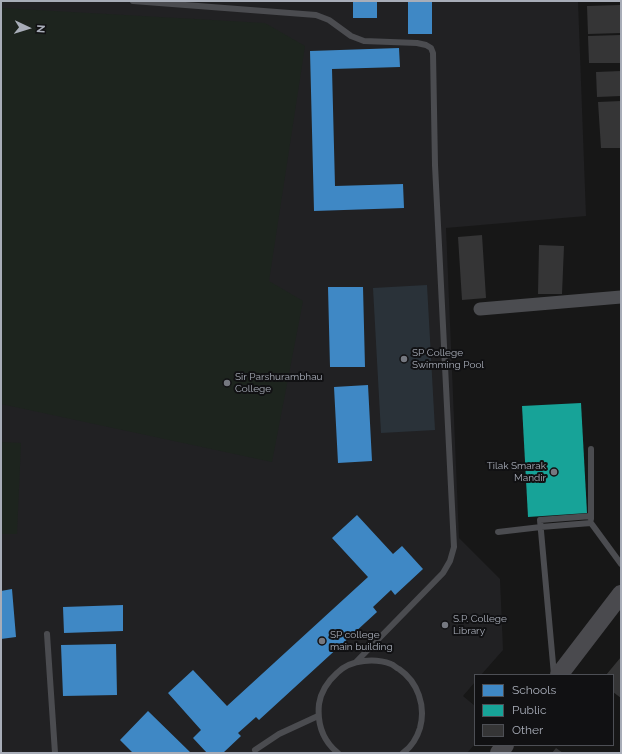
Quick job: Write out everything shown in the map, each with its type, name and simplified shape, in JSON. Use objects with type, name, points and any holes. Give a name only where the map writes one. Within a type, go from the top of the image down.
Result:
[{"type":"main road","points":[[560,674],[621,594]]},
{"type":"street","points":[[480,309],[621,297]]},
{"type":"lane","points":[[133,1],[316,15],[329,20],[351,36],[364,41],[417,43],[431,48],[433,53],[435,165],[454,547],[450,561],[443,573],[356,662]]},
{"type":"lane","points":[[591,449],[591,520],[621,564]]},
{"type":"lane","points":[[498,532],[591,520]]},
{"type":"lane","points":[[541,527],[554,674]]},
{"type":"lane","points":[[47,634],[55,753]]},
{"type":"lane","points":[[338,753],[331,748],[322,733],[318,716],[320,698],[328,682],[340,669],[356,662],[374,660],[391,664],[406,674],[416,688],[422,704],[422,720],[417,736],[407,752]]},
{"type":"lane","points":[[254,750],[279,734],[318,716]]},
{"type":"shaded area","name":"Sir Parshurambhau College","points":[[1,1],[578,1],[586,216],[446,228],[459,538],[500,579],[503,650],[482,674],[474,674],[474,683],[463,696],[474,705],[474,745],[467,753],[1,753]]},
{"type":"shaded area","points":[[1,8],[265,23],[305,46],[269,281],[303,301],[272,462],[1,404]]},
{"type":"shaded area","name":"SP College Swimming Pool","points":[[427,285],[435,430],[381,433],[373,288]]},
{"type":"shaded area","points":[[1,442],[21,443],[17,534],[1,534]]},
{"type":"building: Schools","points":[[353,1],[377,1],[377,18],[353,18]]},
{"type":"building: Schools","points":[[408,1],[432,1],[432,34],[408,34]]},
{"type":"building: Schools","points":[[399,48],[400,67],[332,69],[335,186],[403,184],[404,208],[314,211],[310,51]]},
{"type":"building: Schools","points":[[328,287],[363,287],[365,367],[330,367]]},
{"type":"building: Schools","points":[[368,385],[372,461],[338,463],[334,387]]},
{"type":"building: Schools","name":"SP college main building","points":[[357,515],[393,554],[402,546],[423,569],[395,595],[391,590],[373,607],[377,612],[259,720],[256,717],[238,733],[241,736],[223,753],[207,753],[193,738],[201,730],[168,693],[193,670],[227,706],[368,577],[332,538]]},
{"type":"building: Schools","points":[[12,589],[16,637],[1,639],[1,591]]},
{"type":"building: Schools","points":[[123,605],[123,631],[64,633],[63,607]]},
{"type":"building: Schools","points":[[116,644],[117,695],[63,696],[61,645]]},
{"type":"building: Schools","points":[[148,711],[191,753],[133,753],[120,740]]},
{"type":"building: Public","points":[[581,403],[587,513],[528,517],[522,406]]},
{"type":"building: Other","points":[[620,5],[621,33],[588,34],[587,6]]},
{"type":"building: Other","points":[[621,35],[621,63],[589,63],[588,36]]},
{"type":"building: Other","points":[[621,71],[621,96],[597,97],[596,72]]},
{"type":"building: Other","points":[[621,101],[621,148],[601,148],[598,102]]},
{"type":"building: Other","points":[[482,235],[486,298],[462,300],[458,237]]},
{"type":"building: Other","points":[[539,245],[564,246],[562,294],[538,294]]},
{"type":"building: Other","points":[[621,657],[621,698],[614,693],[614,674],[607,674]]},
{"type":"building: Other","points":[[556,748],[563,753],[552,753]]},
{"type":"place","name":"SP College Swimming Pool","points":[[404,359]]},
{"type":"place","name":"Sir Parshurambhau College","points":[[227,383]]},
{"type":"place","name":"Tilak Smarak Mandir","points":[[554,472]]},
{"type":"place","name":"S.P. College Library","points":[[445,625]]},
{"type":"place","name":"SP college main building","points":[[322,641]]}]
